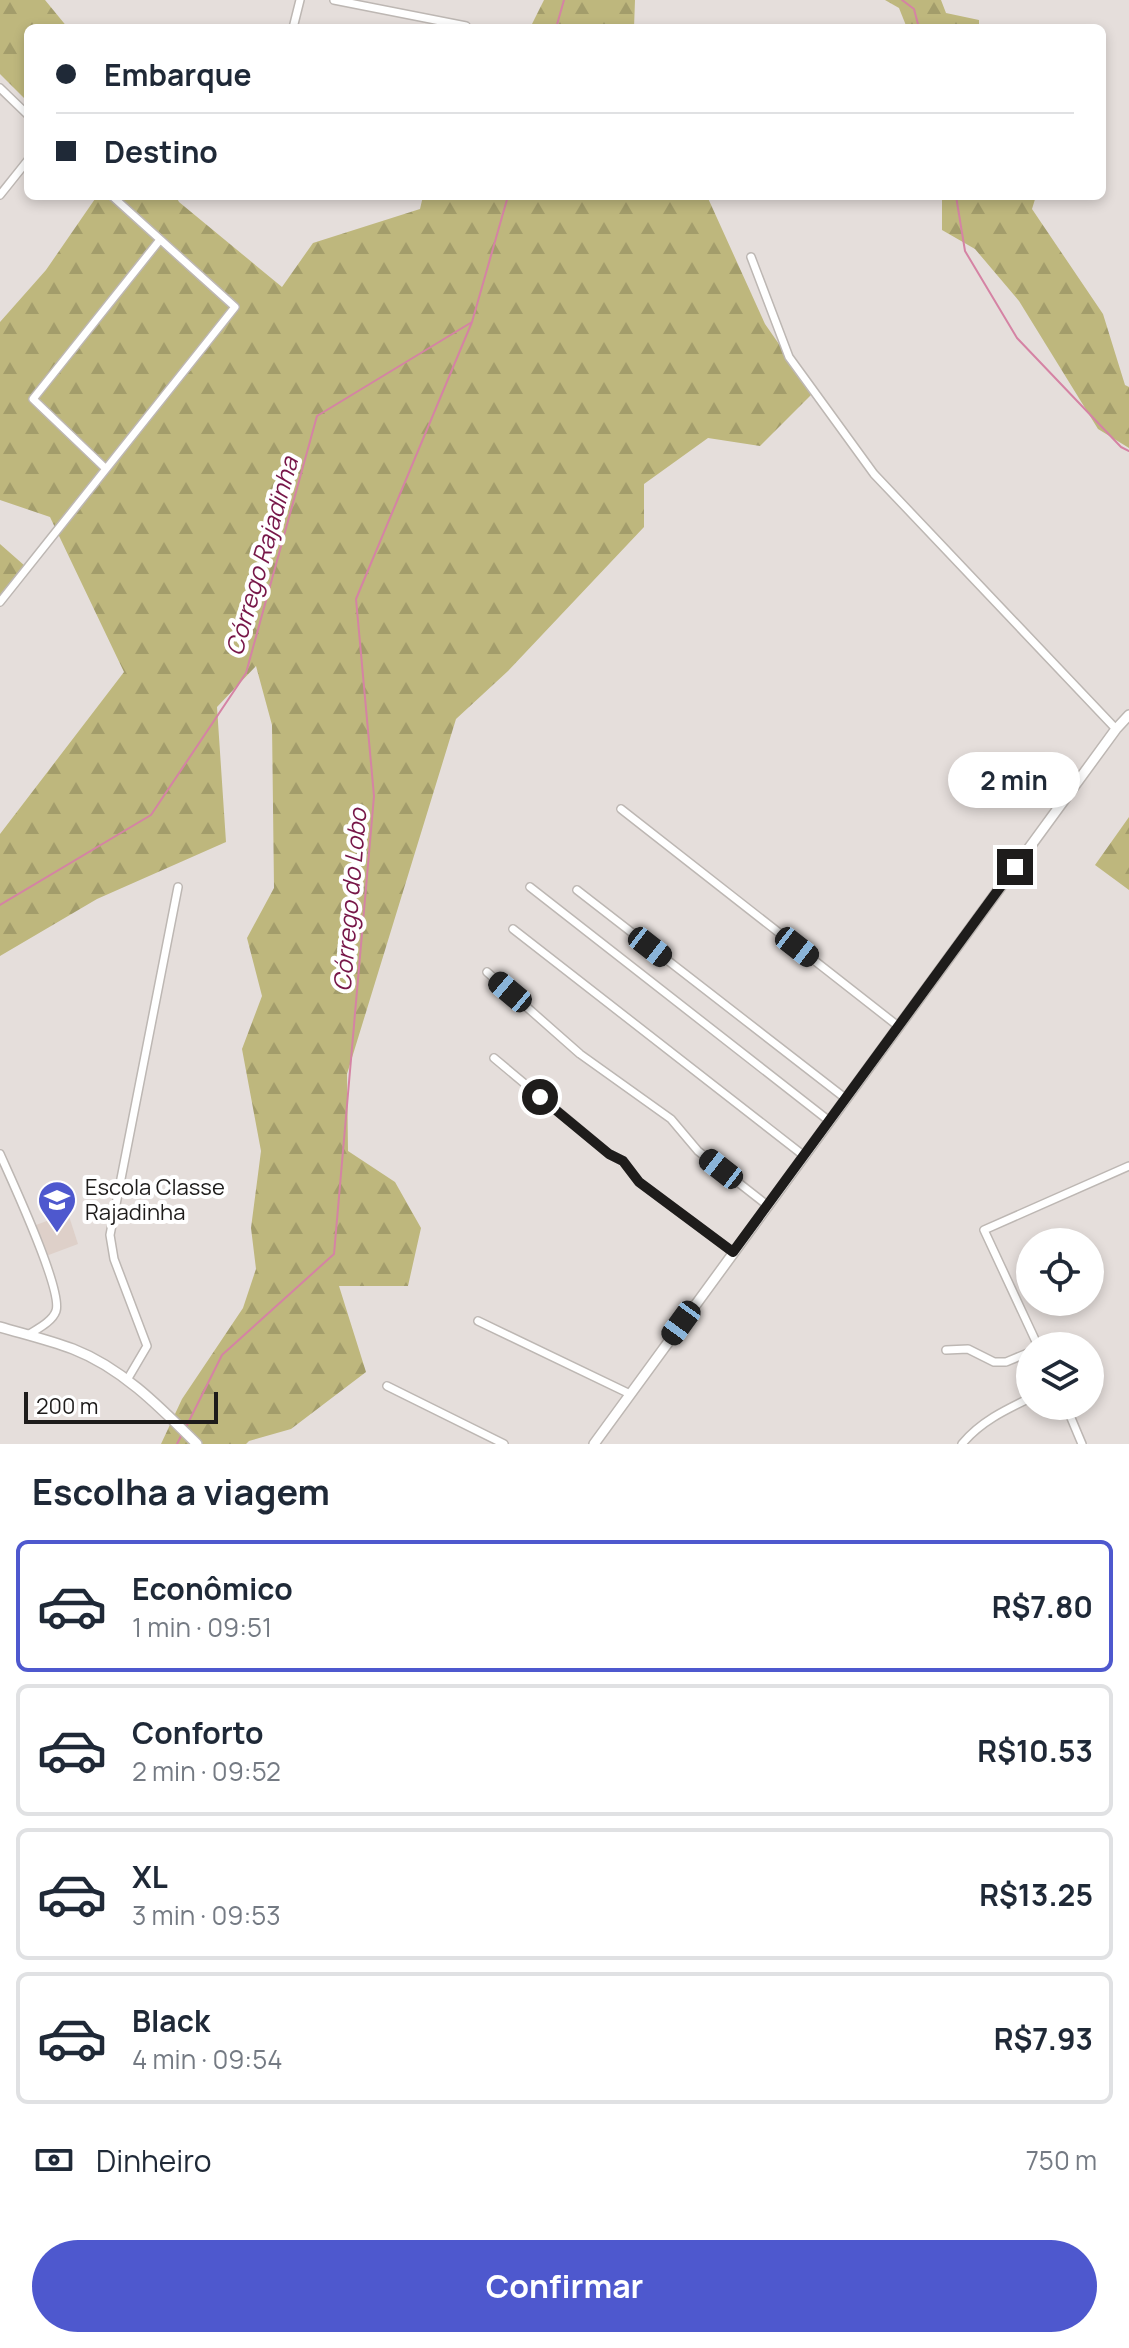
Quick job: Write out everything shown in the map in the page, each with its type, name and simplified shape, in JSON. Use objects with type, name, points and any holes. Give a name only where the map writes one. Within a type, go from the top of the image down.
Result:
[{"type":"street","points":[[294,24],[300,0]]},
{"type":"street","points":[[334,0],[456,24]]},
{"type":"street","points":[[0,88],[24,111]]},
{"type":"street","points":[[0,195],[24,165]]},
{"type":"street","points":[[0,602],[235,307],[116,200]]},
{"type":"street","points":[[105,468],[33,399],[159,241]]},
{"type":"street","points":[[751,257],[789,357],[874,474],[1116,729]]},
{"type":"street","points":[[594,1444],[828,1120],[1129,715]]},
{"type":"street","points":[[621,809],[898,1026]]},
{"type":"street","points":[[127,1380],[147,1346],[114,1259],[110,1235],[178,887]]},
{"type":"street","points":[[530,887],[828,1120]]},
{"type":"street","points":[[577,890],[845,1098]]},
{"type":"street","points":[[513,929],[803,1155]]},
{"type":"street","points":[[487,972],[580,1054],[671,1119],[698,1151],[767,1205]]},
{"type":"street","points":[[494,1058],[609,1154],[623,1161],[639,1182],[733,1252]]},
{"type":"street","points":[[0,1154],[57,1296],[56,1311],[49,1321],[28,1335]]},
{"type":"street","points":[[1031,1332],[984,1230],[1129,1166]]},
{"type":"street","points":[[478,1321],[630,1394]]},
{"type":"street","points":[[0,1327],[74,1349],[127,1380],[159,1406],[197,1444]]},
{"type":"street","points":[[946,1350],[968,1349],[994,1362],[1016,1358]]},
{"type":"street","points":[[387,1386],[504,1444]]},
{"type":"street","points":[[962,1444],[997,1414],[1016,1405]]},
{"type":"street","points":[[1072,1420],[1082,1444]]},
{"type":"shaded area","name":"Escola Classe Rajadinha","points":[[68,1213],[78,1244],[46,1256],[36,1225]]},
{"type":"green space","points":[[0,0],[45,0],[65,24],[24,24],[24,98],[0,74]]},
{"type":"green space","points":[[544,0],[635,0],[634,24],[532,24]]},
{"type":"green space","points":[[885,0],[941,0],[946,13],[979,20],[979,24],[905,24],[899,8]]},
{"type":"green space","points":[[94,200],[178,200],[282,287],[313,243],[420,209],[422,200],[709,200],[765,324],[813,393],[760,446],[708,438],[644,484],[644,527],[508,671],[456,719],[347,1074],[348,1151],[395,1182],[421,1228],[408,1286],[339,1286],[366,1372],[291,1429],[246,1444],[161,1444],[182,1399],[243,1308],[256,1269],[251,1228],[261,1151],[242,1049],[262,996],[247,938],[274,888],[272,725],[256,666],[217,707],[226,842],[97,899],[0,956],[0,834],[124,672],[50,517],[0,500],[0,322],[46,270]]},
{"type":"green space","points":[[942,200],[1035,200],[1032,209],[1103,314],[1125,385],[1129,387],[1129,448],[1098,429],[1019,301],[975,249],[942,230]]},
{"type":"green space","points":[[0,544],[25,566],[0,598]]},
{"type":"green space","points":[[1129,817],[1129,890],[1095,865]]},
{"type":"waterway","name":"Córrego Rajadinha","points":[[557,24],[564,0]]},
{"type":"waterway","points":[[902,0],[914,9],[918,24]]},
{"type":"waterway","name":"Córrego Rajadinha","points":[[0,905],[151,815],[246,673],[317,416],[472,322],[507,200]]},
{"type":"waterway","points":[[957,200],[965,251],[1017,338],[1121,447],[1129,451]]},
{"type":"waterway","name":"Córrego do Lobo","points":[[185,1429],[222,1355],[334,1254],[374,796],[356,599],[472,322]]},
{"type":"waterway","name":"Córrego do Lobo","points":[[177,1444],[182,1434]]},
{"type":"place","name":"Escola Classe Rajadinha","points":[[57,1234]]},
{"type":"route","points":[[540,1097],[609,1154],[623,1161],[639,1182],[733,1252],[1015,867]]}]
